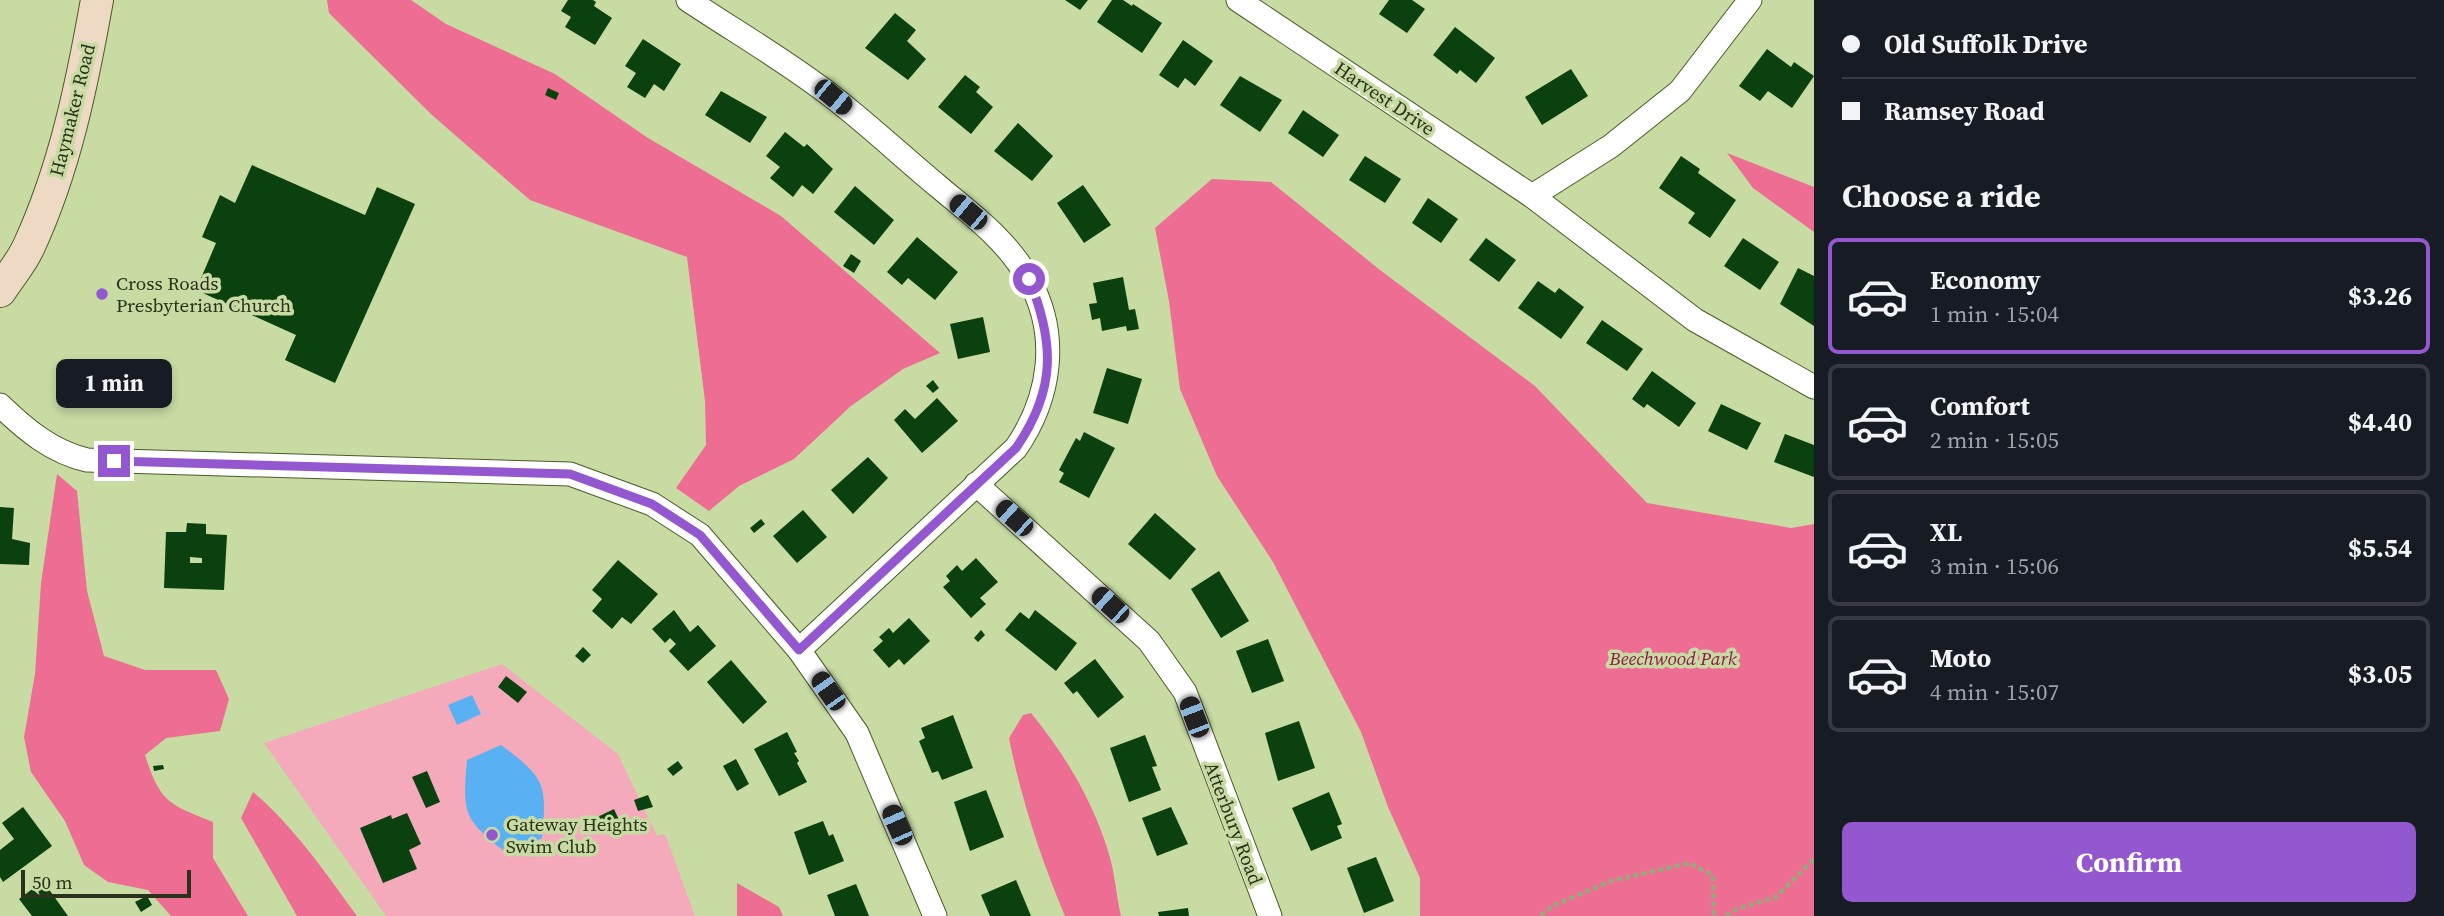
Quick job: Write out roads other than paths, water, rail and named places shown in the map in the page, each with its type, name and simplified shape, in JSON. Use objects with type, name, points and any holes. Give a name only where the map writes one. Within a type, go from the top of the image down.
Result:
[{"type":"main road","name":"Haymaker Road","points":[[0,291],[28,248],[64,156],[85,69],[97,0]]},
{"type":"street","points":[[688,0],[833,97],[1006,244],[1029,279],[1042,311],[1049,350],[1044,393],[1033,423],[1016,448],[799,650]]},
{"type":"street","name":"Harvest Drive","points":[[1238,0],[1532,196],[1695,320],[1814,387]]},
{"type":"street","points":[[1532,196],[1611,146],[1680,91],[1750,0]]},
{"type":"street","points":[[0,405],[25,429],[64,455],[86,460],[570,474],[652,504],[700,535],[799,650],[857,733],[935,916]]},
{"type":"street","name":"Atterbury Road","points":[[976,484],[1149,641],[1185,692],[1270,916]]},
{"type":"water","points":[[472,695],[481,714],[457,725],[448,705]]},
{"type":"water","points":[[501,745],[535,774],[543,793],[544,805],[542,838],[508,854],[474,824],[466,805],[465,793],[467,760]]},
{"type":"place","name":"Cross Roads Presbyterian Church","points":[[102,294]]},
{"type":"place","name":"Gateway Heights Swim Club","points":[[492,835]]},
{"type":"park label","name":"Beechwood Park","points":[[1673,658]]}]
